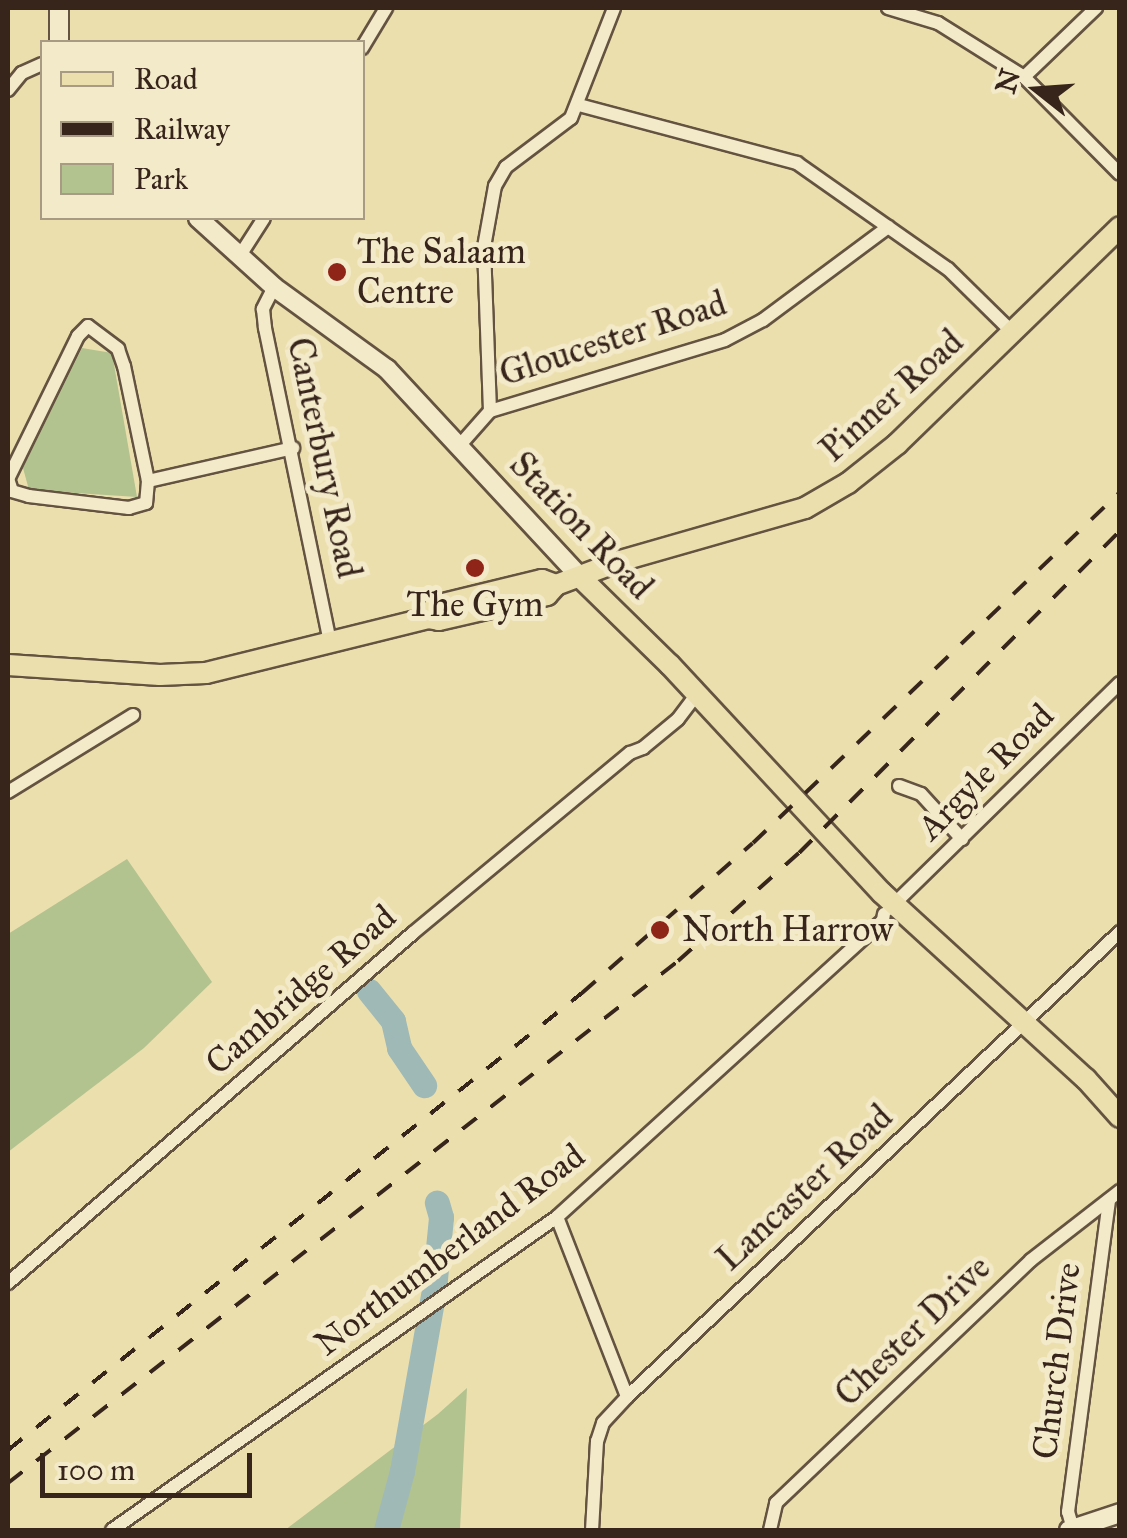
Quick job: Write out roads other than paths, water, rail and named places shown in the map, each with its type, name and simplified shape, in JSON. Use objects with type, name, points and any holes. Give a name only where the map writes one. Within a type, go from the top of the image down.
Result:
[{"type":"main road","name":"Pinner Road","points":[[8,666],[160,675],[206,673],[428,618],[439,620],[547,595],[556,585],[805,508],[848,483],[897,444],[1120,227]]},
{"type":"main road","name":"Station Road","points":[[580,577],[696,694],[889,909],[1024,1023],[1120,1118]]},
{"type":"street","points":[[59,8],[59,40]]},
{"type":"street","points":[[365,43],[386,8]]},
{"type":"street","points":[[490,411],[484,247],[495,186],[506,167],[570,118],[579,105],[614,8]]},
{"type":"street","points":[[888,8],[938,23],[1024,77],[1120,174]]},
{"type":"street","points":[[1024,77],[1096,8]]},
{"type":"street","points":[[8,90],[22,72],[40,65]]},
{"type":"street","points":[[579,105],[797,163],[948,269],[1011,331]]},
{"type":"street","name":"Station Road","points":[[200,220],[274,287],[373,356],[580,577]]},
{"type":"street","points":[[239,257],[263,220]]},
{"type":"street","name":"Gloucester Road","points":[[460,445],[490,411],[724,340],[763,320],[888,228]]},
{"type":"street","name":"Canterbury Road","points":[[274,287],[263,309],[265,328],[293,448],[330,643]]},
{"type":"street","points":[[88,326],[118,349],[148,481],[146,503],[129,508],[12,491],[8,479],[78,336],[88,326]]},
{"type":"street","points":[[148,481],[293,448]]},
{"type":"street","name":"Argyle Road","points":[[889,909],[1120,683]]},
{"type":"street","name":"Cambridge Road","points":[[8,1283],[413,933],[637,748],[643,748],[678,719],[679,712],[696,694]]},
{"type":"street","points":[[104,711],[110,727]]},
{"type":"street","points":[[8,792],[133,715]]},
{"type":"street","points":[[900,786],[921,794],[962,838]]},
{"type":"street","name":"Northumberland Road","points":[[112,1530],[558,1216],[889,909]]},
{"type":"street","name":"Lancaster Road","points":[[592,1530],[596,1440],[603,1423],[626,1396],[1120,932]]},
{"type":"street","name":"Church Drive","points":[[1078,1529],[1068,1512],[1114,1195]]},
{"type":"street","name":"Chester Drive","points":[[770,1530],[776,1503],[1031,1260],[1114,1195]]},
{"type":"street","points":[[558,1216],[626,1396]]},
{"type":"street","points":[[1078,1529],[1120,1513]]},
{"type":"waterway","points":[[369,991],[393,1021],[399,1048],[424,1085]]},
{"type":"waterway","points":[[386,1530],[402,1471],[434,1289],[441,1217],[437,1203]]},
{"type":"railway","points":[[8,1450],[582,993],[753,843],[1120,492]]},
{"type":"railway","points":[[8,1483],[678,961],[799,853],[1120,531]]},
{"type":"place","name":"The Salaam Centre","points":[[337,272]]},
{"type":"place","name":"The Gym","points":[[475,568]]},
{"type":"place","name":"North Harrow","points":[[660,930]]}]
